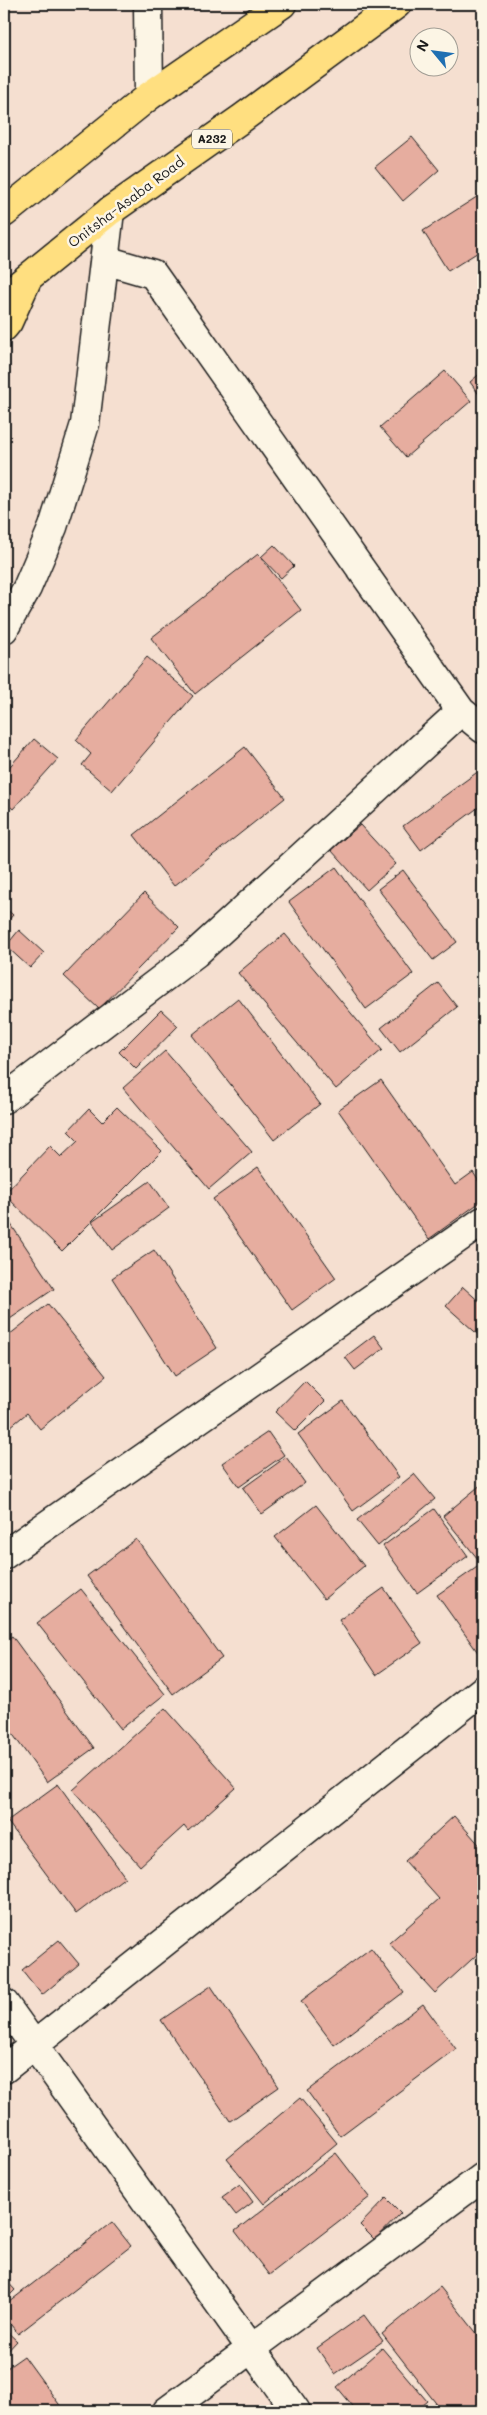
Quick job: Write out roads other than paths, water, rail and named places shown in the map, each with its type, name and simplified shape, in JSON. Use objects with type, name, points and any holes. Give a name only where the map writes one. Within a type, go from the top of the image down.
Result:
[{"type":"highway","points":[[4,212],[149,96],[282,4]]},
{"type":"highway","name":"Onitsha-Asaba Road","points":[[4,297],[110,211],[241,119],[397,4]]},
{"type":"highway","points":[[4,327],[29,277]]},
{"type":"street","points":[[148,4],[149,96]]},
{"type":"street","points":[[4,629],[27,588],[53,527],[85,424],[110,211]]},
{"type":"street","points":[[105,260],[153,274],[461,711],[483,729]]},
{"type":"street","points":[[4,1099],[196,953],[461,711]]},
{"type":"street","points":[[4,1555],[483,1221]]},
{"type":"street","points":[[4,2069],[34,2043],[483,1690]]},
{"type":"street","points":[[4,2003],[296,2411]]},
{"type":"street","points":[[167,2411],[483,2177]]}]
